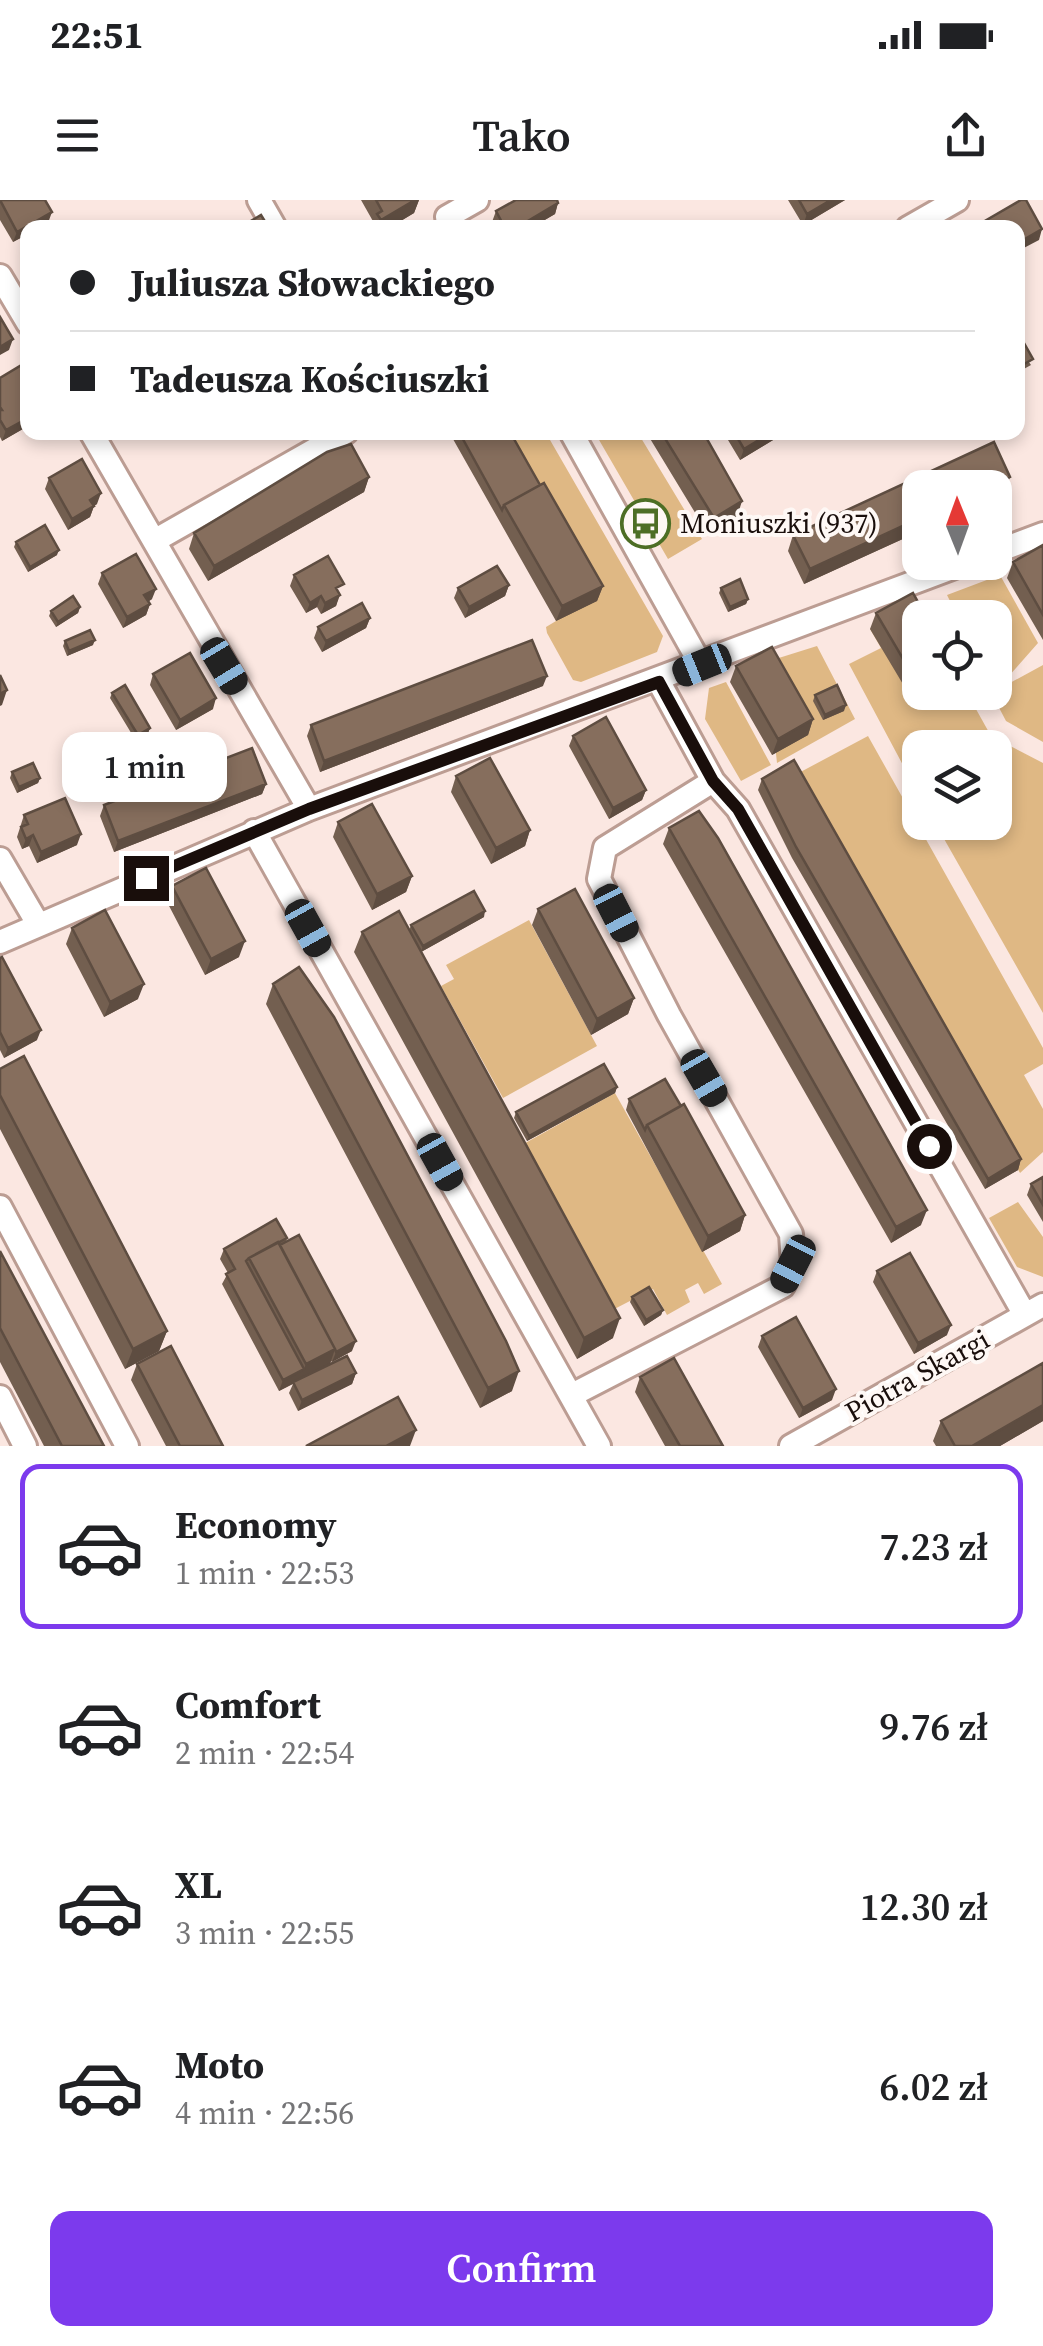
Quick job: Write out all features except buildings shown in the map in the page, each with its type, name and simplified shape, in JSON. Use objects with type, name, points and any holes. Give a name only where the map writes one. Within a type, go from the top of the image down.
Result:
[{"type":"street","points":[[446,215],[476,200]]},
{"type":"street","points":[[922,220],[957,200]]},
{"type":"street","points":[[0,276],[20,310]]},
{"type":"street","points":[[96,440],[309,809]]},
{"type":"street","points":[[154,541],[332,440]]},
{"type":"street","points":[[575,440],[702,665]]},
{"type":"street","points":[[1012,546],[1043,534]]},
{"type":"street","points":[[0,942],[309,809],[659,682],[922,580]]},
{"type":"street","points":[[659,682],[713,781],[738,809],[1034,1310]]},
{"type":"street","points":[[572,1395],[782,1286],[793,1264],[791,1234],[668,1015],[599,879],[605,848],[713,781]]},
{"type":"street","points":[[254,832],[599,1446]]},
{"type":"street","points":[[0,859],[38,924]]},
{"type":"street","points":[[0,1208],[126,1446]]},
{"type":"street","name":"Piotra Skargi","points":[[791,1446],[1034,1310]]},
{"type":"street","points":[[0,1396],[26,1446]]},
{"type":"shaded area","points":[[502,440],[550,440],[663,636],[657,652],[581,682],[573,680],[547,633],[546,627],[556,621]]},
{"type":"shaded area","points":[[599,440],[642,440],[702,539],[668,559]]},
{"type":"shaded area","points":[[987,580],[1003,580],[1038,643],[1012,672],[1012,600],[950,600],[947,595]]},
{"type":"shaded area","points":[[902,611],[902,710],[976,710],[988,730],[902,730],[902,763],[849,664],[881,648],[870,629]]},
{"type":"shaded area","points":[[817,646],[855,719],[777,763],[766,662]]},
{"type":"shaded area","points":[[1043,665],[1043,742],[1006,721],[1000,710],[1012,710],[1012,682]]},
{"type":"shaded area","points":[[726,682],[771,765],[741,781],[705,719],[709,688]]},
{"type":"shaded area","points":[[868,736],[902,797],[902,840],[926,840],[1043,1048],[1043,1064],[1024,1075],[1043,1109],[1043,1152],[1020,1173],[793,776]]},
{"type":"shaded area","points":[[1012,747],[1043,763],[1043,1013],[945,840],[1012,840]]},
{"type":"shaded area","points":[[529,920],[597,1046],[503,1098],[441,986],[454,979],[446,965]]},
{"type":"shaded area","points":[[615,1093],[722,1284],[704,1294],[698,1283],[685,1290],[690,1302],[667,1315],[653,1289],[601,1316],[511,1151]]},
{"type":"shaded area","points":[[1018,1202],[1043,1237],[1043,1277],[1017,1267],[989,1218]]},
{"type":"place","name":"Moniuszki (937)","points":[[645,523]]},
{"type":"route","points":[[146,878],[309,809],[659,682],[713,781],[738,809],[929,1146]]}]
